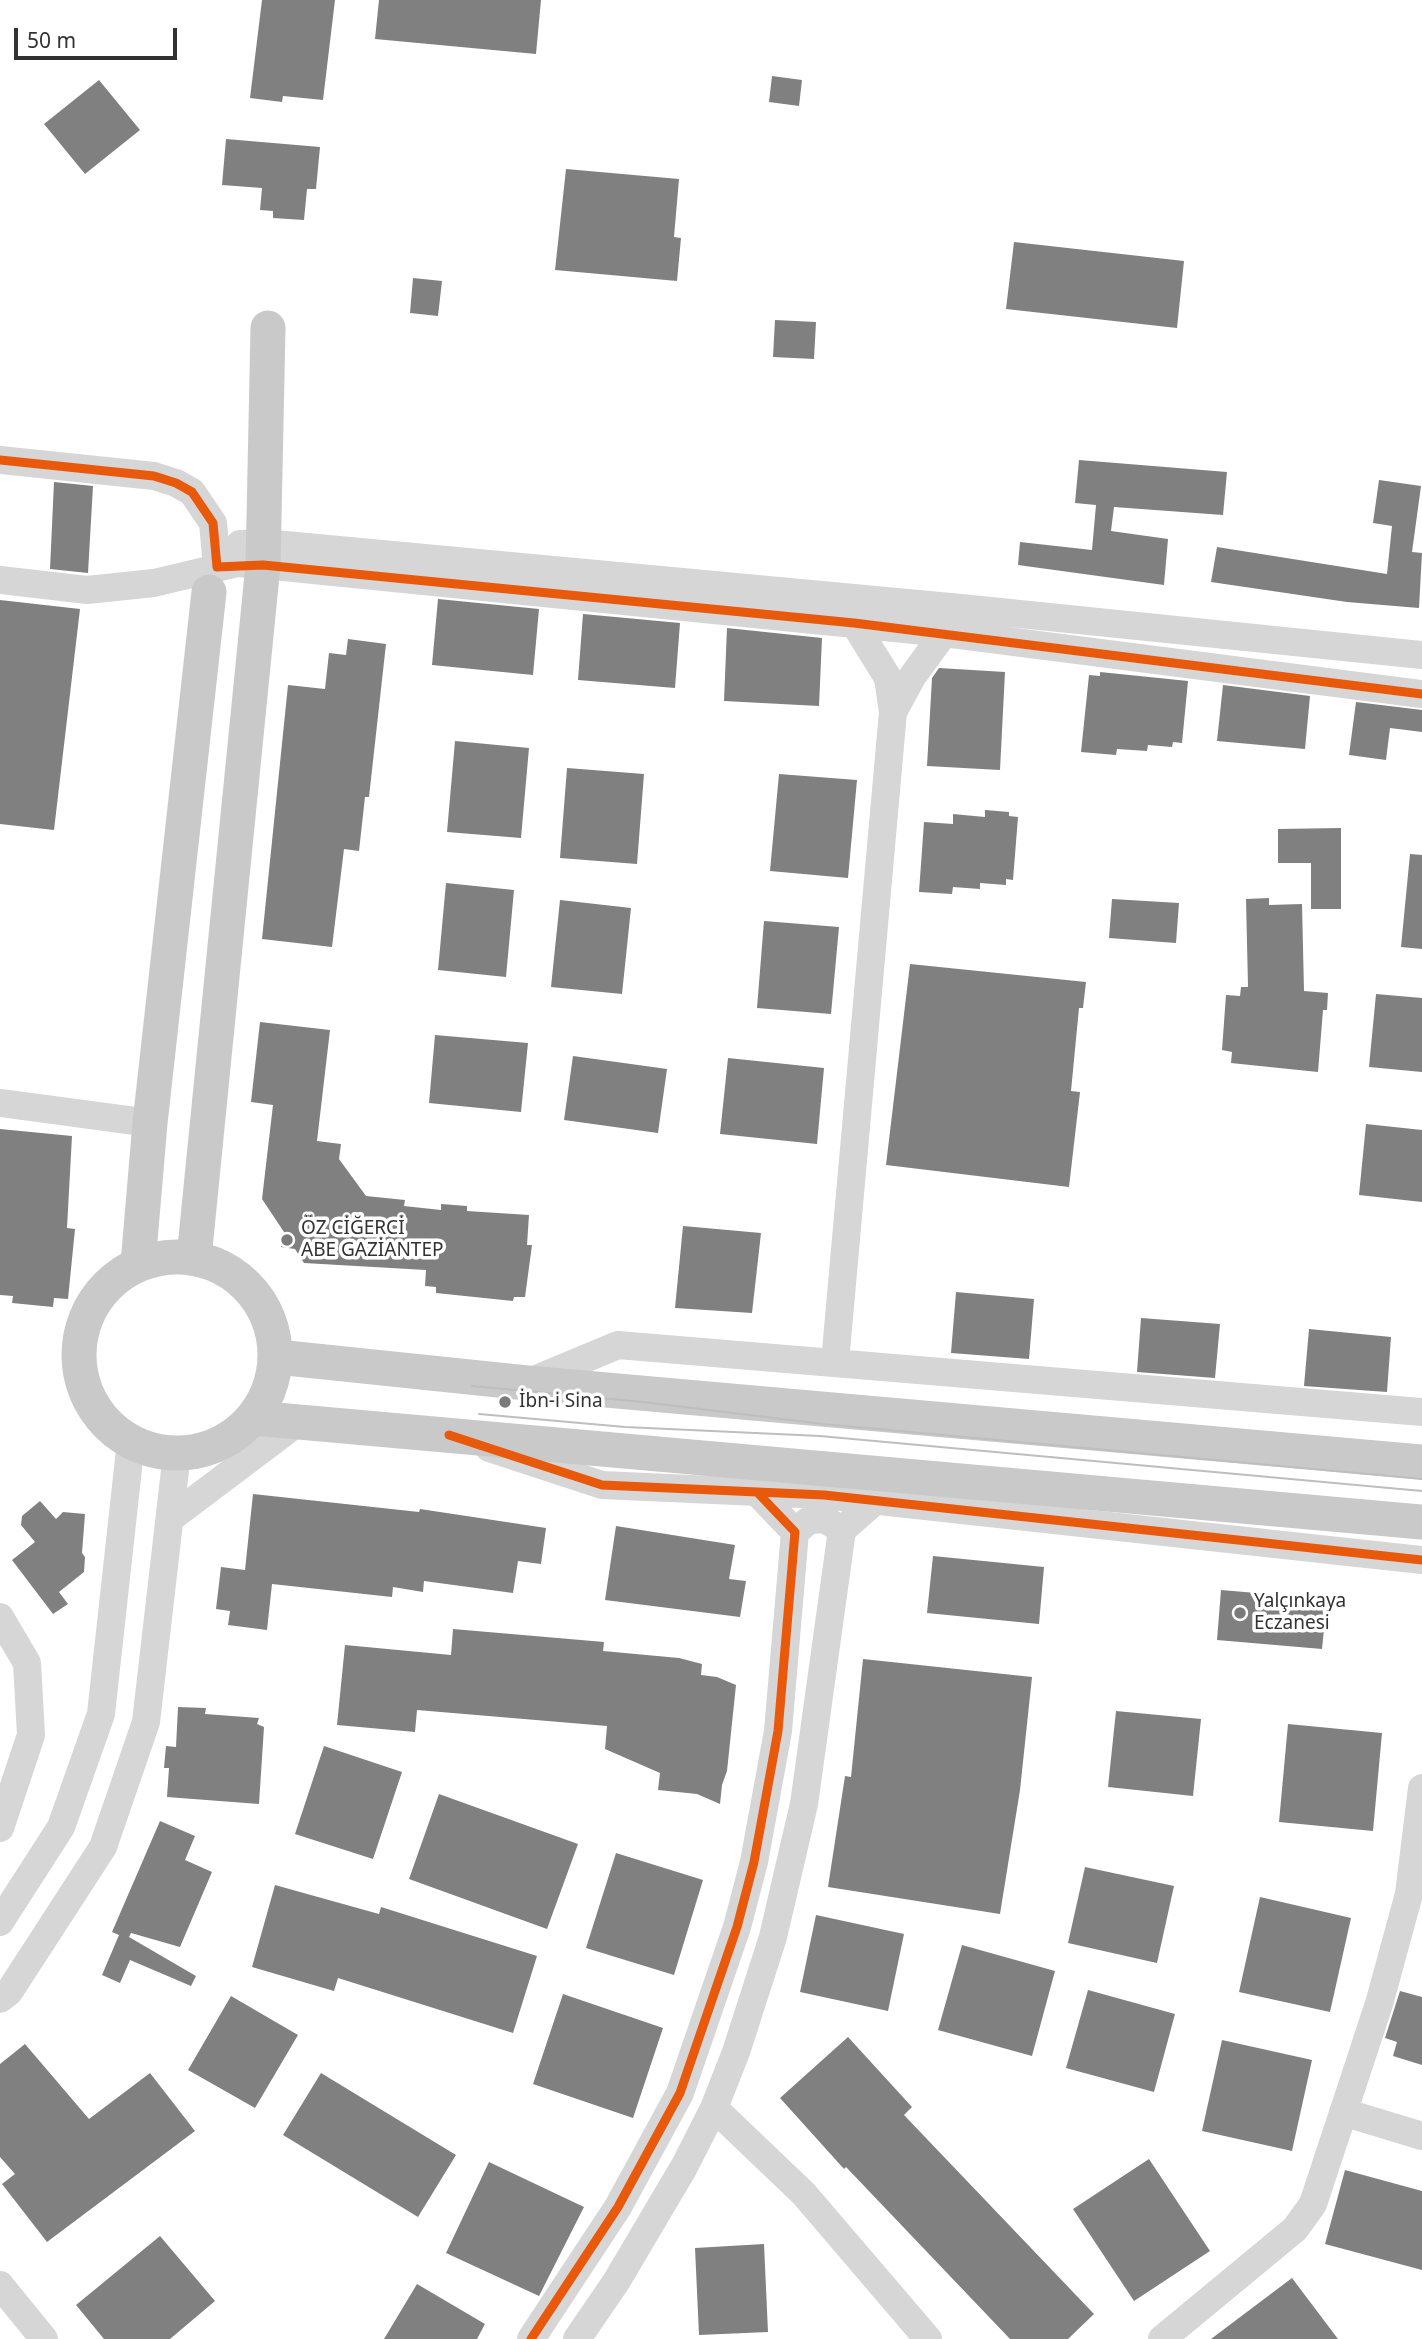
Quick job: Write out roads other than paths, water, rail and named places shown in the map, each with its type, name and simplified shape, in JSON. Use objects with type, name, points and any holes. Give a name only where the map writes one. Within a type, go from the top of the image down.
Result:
[{"type":"main road","points":[[194,1258],[264,554],[268,328]]},
{"type":"main road","points":[[138,1264],[150,1124],[213,580]]},
{"type":"main road","points":[[167,1256],[194,1258],[231,1271],[256,1294],[272,1323],[277,1357],[267,1396],[254,1418],[230,1439],[200,1451],[177,1453],[138,1446],[111,1428],[91,1404],[80,1374],[79,1342],[88,1312],[107,1284],[138,1264],[167,1256]]},
{"type":"main road","points":[[277,1357],[527,1383],[1422,1462]]},
{"type":"main road","points":[[254,1418],[1422,1522]]},
{"type":"street","points":[[0,460],[154,476],[192,492],[213,523],[213,580]]},
{"type":"street","points":[[213,580],[240,544],[264,554],[944,633],[1422,694]]},
{"type":"street","points":[[264,554],[947,606],[1422,655]]},
{"type":"street","points":[[0,580],[87,590],[213,580]]},
{"type":"street","points":[[835,1362],[893,712],[888,678],[853,623]]},
{"type":"street","points":[[893,712],[912,677],[944,633]]},
{"type":"street","points":[[0,1103],[150,1124]]},
{"type":"street","points":[[527,1383],[618,1345],[1422,1412]]},
{"type":"street","points":[[172,1517],[299,1422]]},
{"type":"street","points":[[449,1435],[602,1485],[875,1501],[1422,1560]]},
{"type":"street","points":[[0,1922],[61,1827],[101,1714],[131,1441]]},
{"type":"street","points":[[0,1999],[9,1992],[103,1847],[146,1722],[172,1517],[177,1453]]},
{"type":"street","points":[[757,1492],[795,1532]]},
{"type":"street","points":[[577,2339],[651,2225],[714,2108],[756,1995],[790,1871],[815,1736],[842,1531],[875,1501]]},
{"type":"street","points":[[531,2339],[584,2262],[651,2150],[680,2093],[720,1983],[754,1862],[770,1784],[778,1731],[795,1532],[808,1521],[817,1519],[835,1524],[842,1531]]},
{"type":"street","points":[[0,1617],[27,1663],[31,1735],[0,1828]]},
{"type":"street","points":[[1162,2339],[1295,2229],[1313,2204],[1379,2004],[1409,1894],[1422,1788]]},
{"type":"street","points":[[714,2108],[804,2194],[928,2339]]},
{"type":"street","points":[[1343,2112],[1422,2136]]},
{"type":"street","points":[[0,2286],[44,2339]]},
{"type":"tram line","points":[[472,1386],[643,1402],[823,1424],[1422,1479]]},
{"type":"tram line","points":[[479,1414],[625,1427],[820,1436],[1422,1491]]},
{"type":"place","name":"ÖZ CİĞERCİ ABE GAZİANTEP","points":[[287,1240]]},
{"type":"place","name":"İbn-i Sina","points":[[505,1402]]},
{"type":"place","name":"Yalçınkaya Eczanesi","points":[[1240,1613]]}]
